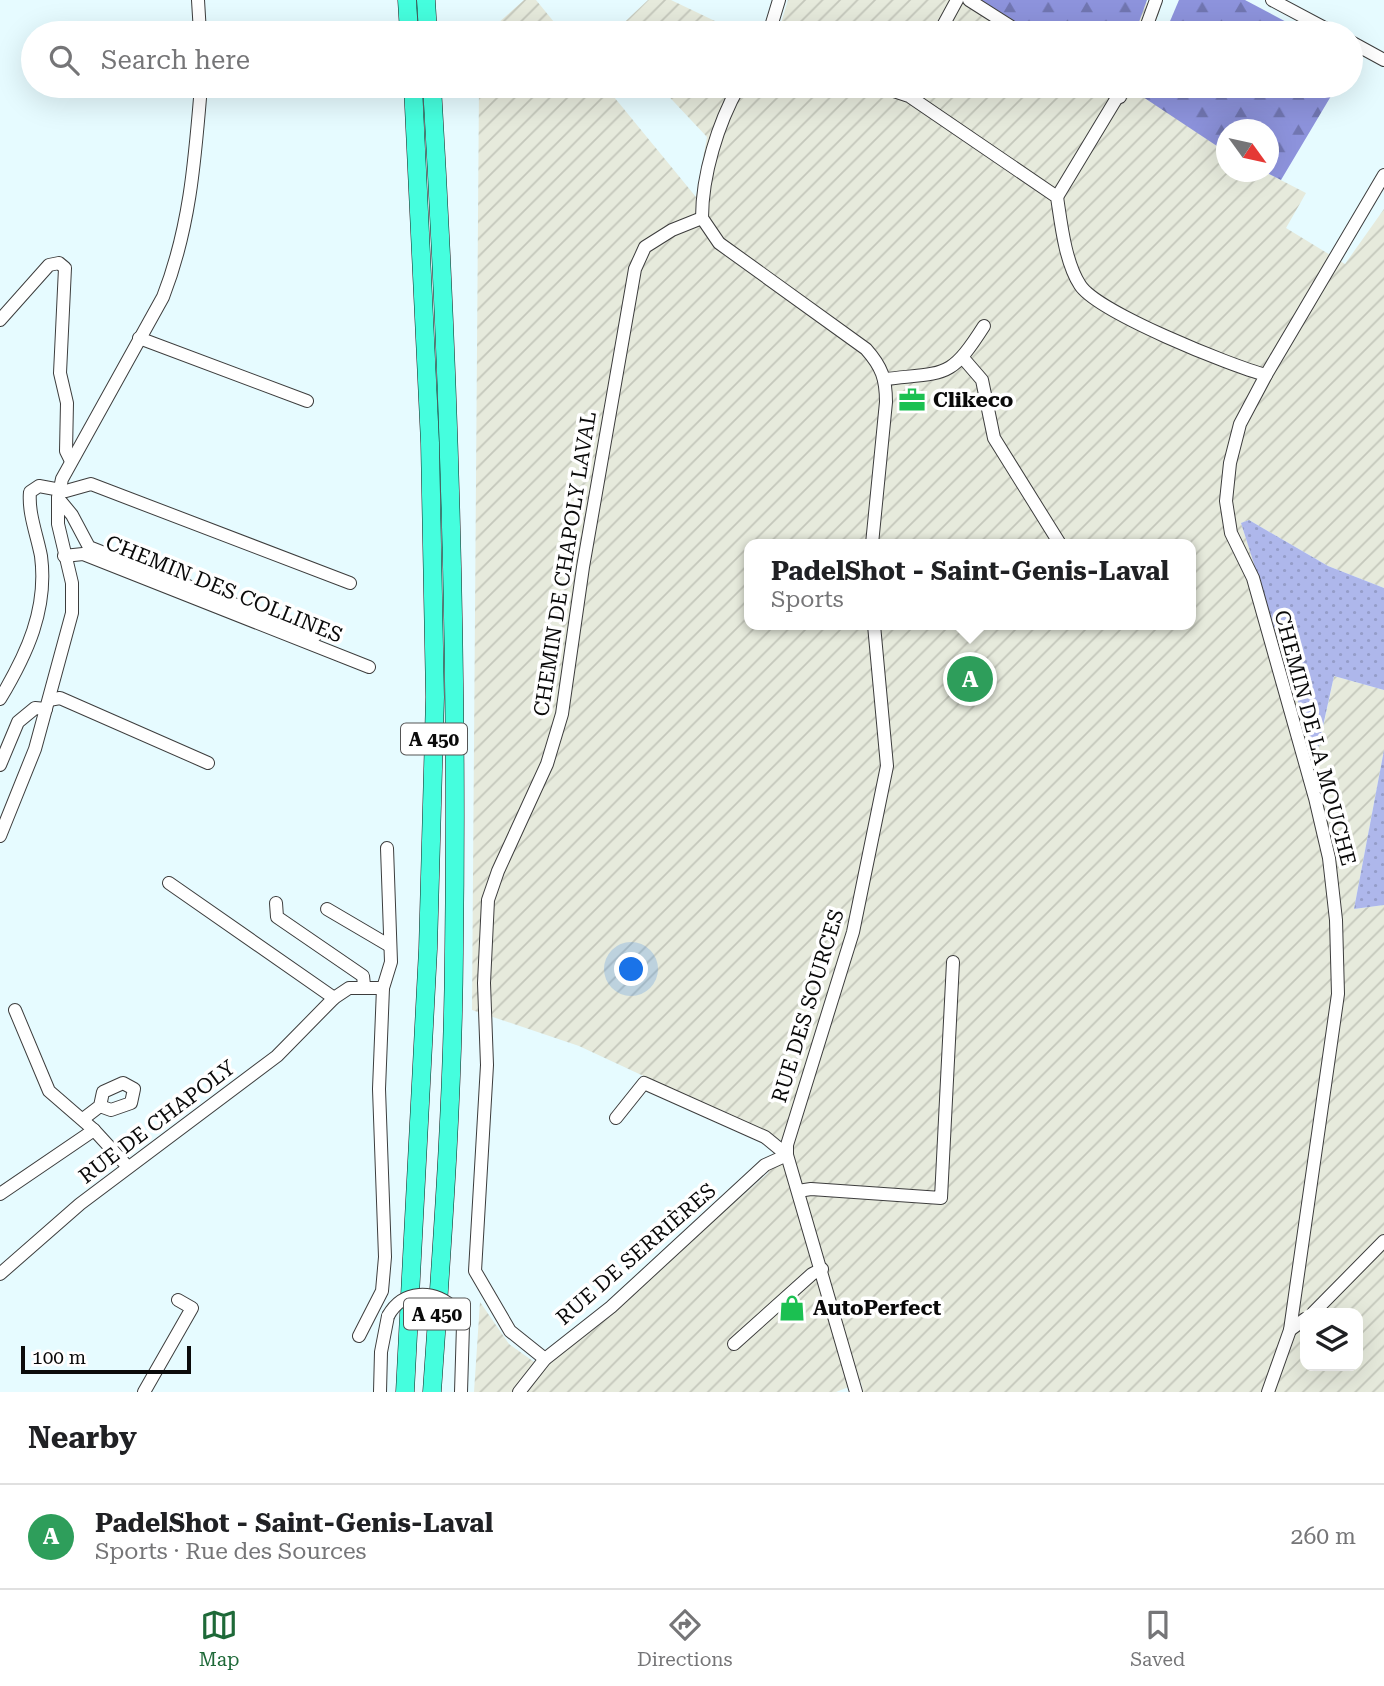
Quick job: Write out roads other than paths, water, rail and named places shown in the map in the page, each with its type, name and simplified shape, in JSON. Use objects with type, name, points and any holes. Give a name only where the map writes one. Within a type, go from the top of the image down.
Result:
[{"type":"highway","points":[[407,0],[409,21]]},
{"type":"highway","points":[[426,0],[427,21]]},
{"type":"highway","name":"A 450","points":[[405,1392],[428,962],[435,697],[430,443],[414,98]]},
{"type":"highway","name":"A 450","points":[[432,1392],[454,956],[455,790],[444,296],[433,98]]},
{"type":"street","points":[[198,0],[199,21]]},
{"type":"street","points":[[773,21],[779,0]]},
{"type":"street","points":[[946,21],[957,0]]},
{"type":"street","points":[[969,0],[1002,21]]},
{"type":"street","points":[[1148,21],[1156,0]]},
{"type":"street","points":[[1272,0],[1311,21]]},
{"type":"street","points":[[1363,49],[1384,60]]},
{"type":"street","points":[[0,836],[35,749],[72,613],[72,583],[58,523],[58,494],[71,461],[163,297],[185,231],[193,188],[200,98]]},
{"type":"street","points":[[733,98],[722,119],[702,218],[719,243],[866,349],[879,363],[886,379],[872,539]]},
{"type":"street","points":[[921,98],[1057,197],[1078,282],[1092,298],[1163,334],[1266,375]]},
{"type":"street","points":[[1057,197],[1118,98]]},
{"type":"street","name":"CHEMIN DE LA MOUCHE","points":[[1268,1392],[1290,1330],[1338,994],[1337,945],[1329,858],[1315,798],[1253,578],[1231,533],[1226,501],[1234,443],[1266,375],[1384,175]]},
{"type":"street","name":"CHEMIN DE CHAPOLY LAVAL","points":[[545,1359],[510,1331],[475,1271],[487,1065],[484,983],[488,900],[498,870],[547,764],[562,714],[583,567],[635,269],[645,247],[672,230],[702,218]]},
{"type":"street","points":[[0,320],[49,265],[59,263],[65,268],[60,373],[68,414],[66,451],[71,461]]},
{"type":"street","points":[[886,379],[945,372],[963,358],[984,326]]},
{"type":"street","points":[[139,338],[307,401]]},
{"type":"street","points":[[963,358],[982,380],[994,438],[1057,539]]},
{"type":"street","points":[[0,699],[29,647],[39,616],[41,559],[29,503],[30,492],[39,486],[58,494],[91,484],[350,583]]},
{"type":"street","name":"CHEMIN DES COLLINES","points":[[58,494],[89,547],[315,636]]},
{"type":"street","name":"CHEMIN DES COLLINES","points":[[65,556],[83,554],[369,667]]},
{"type":"street","name":"RUE DES SOURCES","points":[[856,1392],[788,1155],[789,1136],[853,932],[887,766],[874,630]]},
{"type":"street","points":[[0,765],[18,722],[35,708],[60,698],[208,763]]},
{"type":"street","points":[[359,1336],[382,1291],[385,1256],[379,1089],[383,988],[391,962],[387,848]]},
{"type":"street","points":[[170,883],[334,998]]},
{"type":"street","points":[[276,903],[277,917],[363,976],[364,985],[383,988]]},
{"type":"street","points":[[327,909],[390,946]]},
{"type":"street","points":[[798,1191],[811,1189],[941,1198],[953,962]]},
{"type":"street","name":"RUE DE CHAPOLY","points":[[0,1273],[80,1204],[277,1056],[334,998],[349,988],[364,985]]},
{"type":"street","points":[[15,1010],[49,1091],[94,1130],[128,1167]]},
{"type":"street","points":[[616,1118],[644,1083],[765,1137],[788,1155]]},
{"type":"street","points":[[82,1119],[100,1106]]},
{"type":"street","points":[[0,1194],[94,1130]]},
{"type":"street","name":"RUE DE SERRIÈRES","points":[[519,1392],[545,1359],[611,1307],[765,1166],[788,1155]]},
{"type":"street","points":[[1318,1308],[1384,1241]]},
{"type":"street","points":[[734,1344],[812,1274],[822,1269]]},
{"type":"street","points":[[380,1392],[381,1352],[388,1316],[393,1306],[417,1294],[437,1296],[456,1308],[463,1325],[461,1392]]},
{"type":"street","points":[[144,1392],[192,1308],[178,1300]]},
{"type":"street","points":[[1290,1330],[1300,1323]]},
{"type":"place","name":"Clikeco","points":[[912,400]]},
{"type":"place","name":"PadelShot - Saint-Genis-Laval","points":[[970,679]]},
{"type":"place","name":"AutoPerfect","points":[[792,1308]]}]
